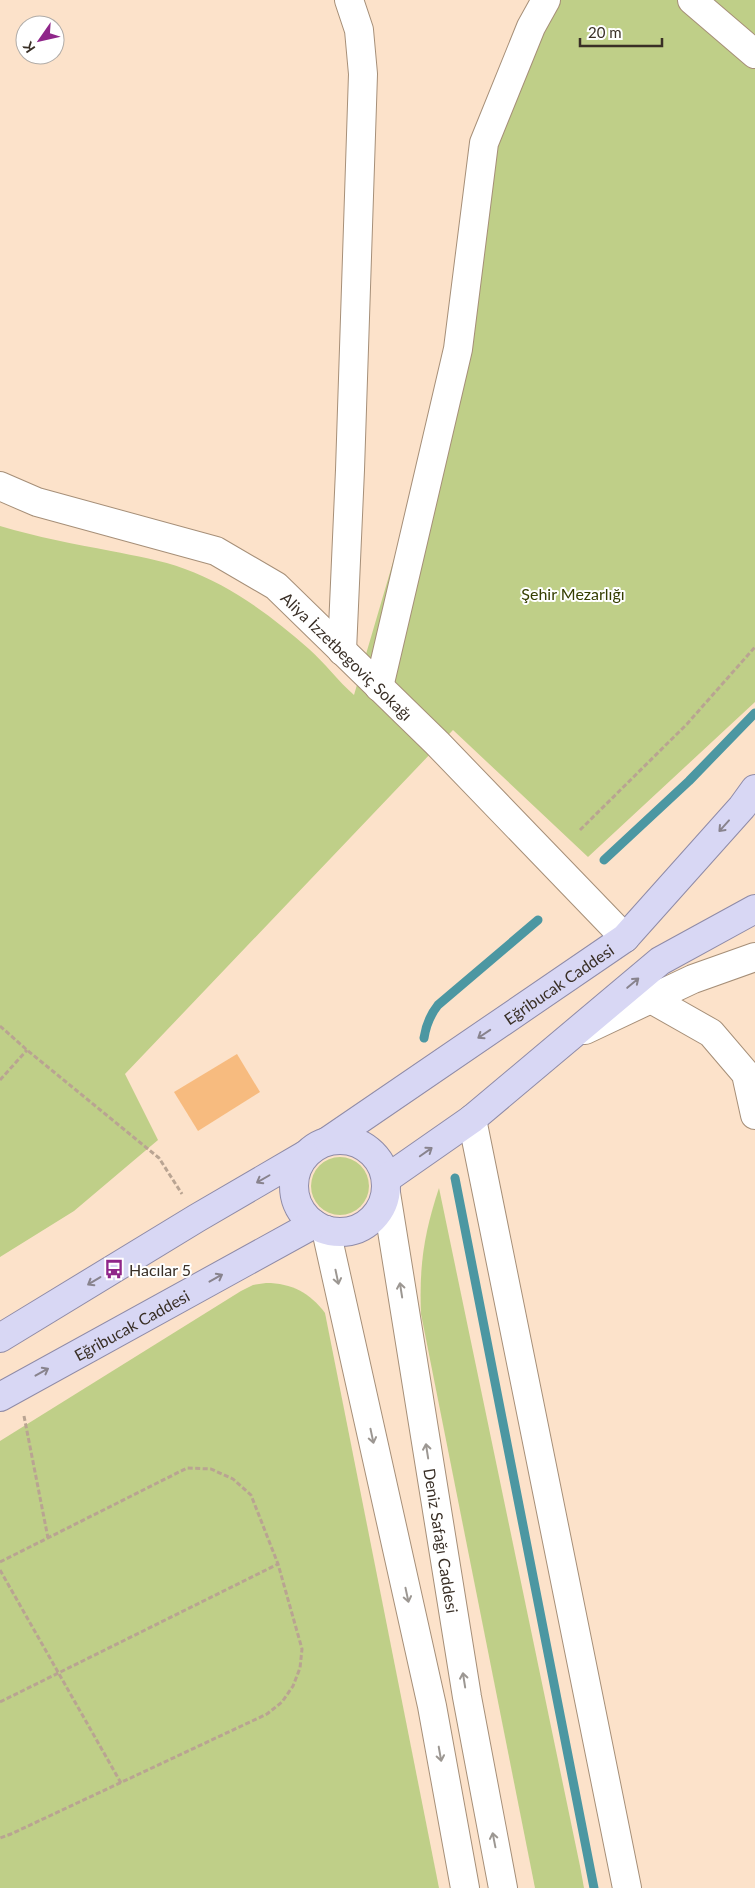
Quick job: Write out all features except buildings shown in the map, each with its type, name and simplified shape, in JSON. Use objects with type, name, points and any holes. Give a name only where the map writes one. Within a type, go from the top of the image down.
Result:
[{"type":"main road","name":"Eğribucak Caddesi","points":[[0,1338],[316,1148],[625,938],[742,807],[755,788]]},
{"type":"main road","points":[[386,1186],[472,1119],[660,961],[755,909]]},
{"type":"main road","points":[[340,1139],[353,1141],[365,1147],[375,1156],[379,1161],[386,1186],[382,1206],[375,1216],[364,1225],[346,1231],[320,1227],[304,1216],[294,1192],[294,1178],[298,1166],[316,1148],[340,1139]]},
{"type":"main road","name":"Eğribucak Caddesi","points":[[9,1391],[320,1227]]},
{"type":"street","points":[[342,651],[351,450],[363,74],[359,30],[349,0]]},
{"type":"street","points":[[379,687],[458,349],[484,143],[532,27],[546,0]]},
{"type":"street","points":[[692,0],[755,54]]},
{"type":"street","name":"Aliya İzzetbegoviç Sokağı","points":[[0,486],[37,502],[216,551],[276,586],[437,743],[625,938]]},
{"type":"street","points":[[570,1037],[693,979],[755,956]]},
{"type":"street","points":[[651,999],[711,1033],[746,1074],[755,1115]]},
{"type":"street","points":[[472,1119],[627,1888]]},
{"type":"street","name":"Deniz Safağı Caddesi","points":[[386,1186],[467,1697],[503,1888]]},
{"type":"street","points":[[320,1227],[432,1706],[465,1888]]},
{"type":"path","points":[[580,830],[687,724],[755,647]]},
{"type":"path","points":[[0,1026],[159,1158],[197,1218]]},
{"type":"path","points":[[0,1080],[27,1050]]},
{"type":"path","points":[[9,1391],[48,1538]]},
{"type":"path","points":[[0,1562],[187,1468],[211,1469],[233,1479],[251,1495],[278,1564],[302,1649],[300,1668],[293,1686],[282,1702],[267,1714],[0,1838]]},
{"type":"path","points":[[0,1702],[278,1564]]},
{"type":"path","points":[[0,1570],[121,1783]]},
{"type":"green space","name":"Şehir Mezarlığı","points":[[531,0],[755,0],[755,702],[588,857],[453,730],[125,1074],[158,1140],[74,1211],[0,1257],[0,526],[28,534],[158,561],[202,576],[235,593],[281,625],[315,654],[354,695],[433,426],[458,262]]},
{"type":"green space","points":[[334,1157],[346,1157],[361,1165],[369,1180],[369,1192],[361,1207],[346,1215],[334,1215],[319,1207],[311,1192],[311,1180],[319,1165]]},
{"type":"green space","points":[[439,1188],[584,1888],[535,1888],[421,1314],[421,1280],[426,1235]]},
{"type":"green space","points":[[275,1283],[300,1290],[325,1313],[439,1888],[0,1888],[0,1441],[241,1291],[253,1285]]},
{"type":"waterway","points":[[604,860],[689,781],[755,713]]},
{"type":"waterway","points":[[424,1038],[429,1020],[438,1005],[538,920]]},
{"type":"waterway","points":[[455,1178],[594,1888]]},
{"type":"place","name":"Hacılar 5","points":[[114,1269]]}]
